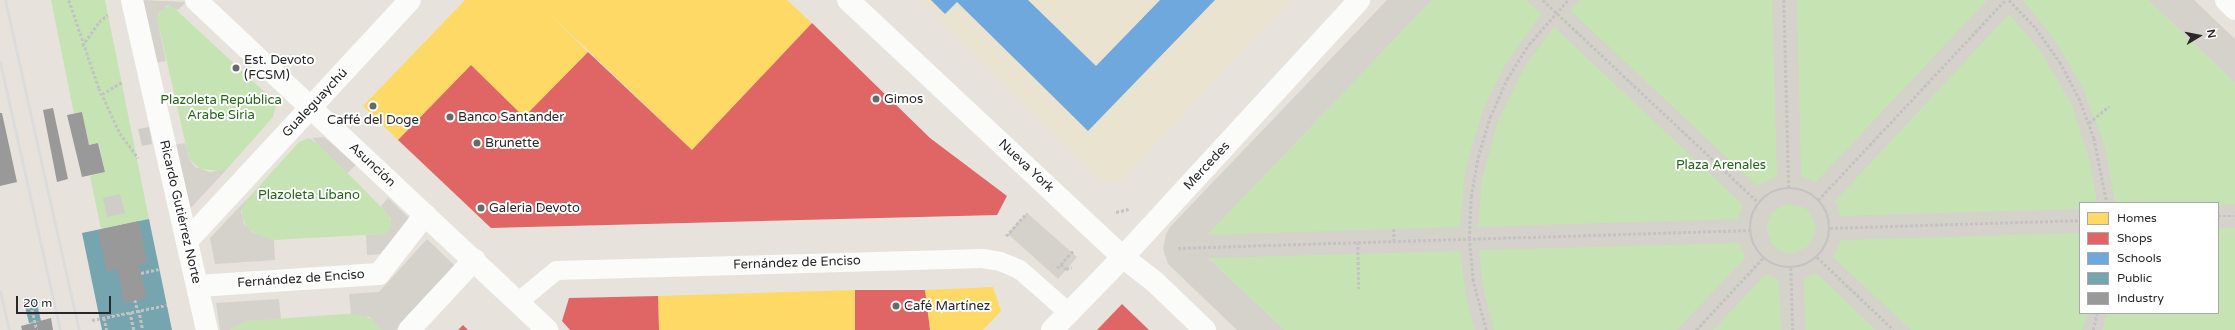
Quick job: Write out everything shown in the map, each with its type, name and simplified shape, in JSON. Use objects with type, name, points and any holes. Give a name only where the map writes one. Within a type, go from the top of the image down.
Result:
[{"type":"street","name":"Asunción","points":[[196,0],[547,330]]},
{"type":"street","name":"Gualeguaychú","points":[[187,241],[234,187],[311,107],[410,0]]},
{"type":"street","name":"Nueva York","points":[[848,0],[1123,257],[1155,282],[1205,330]]},
{"type":"street","name":"Mercedes","points":[[1052,330],[1123,257],[1359,0]]},
{"type":"street","points":[[2226,0],[2235,9]]},
{"type":"street","name":"Ricardo Gutiérrez Norte","points":[[132,1],[207,330]]},
{"type":"street","name":"Fernández de Enciso","points":[[198,286],[379,274],[425,215]]},
{"type":"street","name":"Fernández de Enciso","points":[[518,302],[556,270],[982,258],[1000,261],[1019,269],[1069,313]]},
{"type":"street","points":[[409,330],[474,260]]},
{"type":"path","points":[[68,0],[82,46],[120,133],[141,161]]},
{"type":"path","points":[[1543,0],[1759,203]]},
{"type":"path","points":[[1486,330],[1473,281],[1470,239],[1471,197],[1478,157],[1490,117],[1515,68],[1529,44],[1555,12],[1568,0]]},
{"type":"path","points":[[1784,0],[1789,188]]},
{"type":"path","points":[[1818,200],[2005,0]]},
{"type":"path","points":[[2009,0],[2036,28],[2060,62],[2080,98],[2089,123],[2104,178],[2106,202]]},
{"type":"path","points":[[82,46],[104,18],[132,1]]},
{"type":"path","points":[[2089,123],[2109,106]]},
{"type":"path","points":[[1789,188],[1799,190],[1818,200],[1824,208],[1830,228],[1824,249],[1817,257],[1809,263],[1791,268],[1781,267],[1763,258],[1752,241],[1750,230],[1751,221],[1759,203],[1768,195],[1789,188]]},
{"type":"path","points":[[1008,234],[1027,213]]},
{"type":"path","points":[[2219,216],[2235,216]]},
{"type":"path","points":[[1830,228],[2079,220]]},
{"type":"path","points":[[1394,229],[1394,241]]},
{"type":"path","points":[[1178,248],[1750,230]]},
{"type":"path","points":[[1358,242],[1360,289]]},
{"type":"path","points":[[1052,273],[1072,253]]},
{"type":"path","points":[[1817,257],[1894,330]]},
{"type":"path","points":[[1696,330],[1763,258]]},
{"type":"path","points":[[1061,264],[1066,269]]},
{"type":"path","points":[[1791,268],[1793,330]]},
{"type":"path","points":[[141,273],[159,269]]},
{"type":"path","points":[[30,300],[37,330]]},
{"type":"path","points":[[135,300],[143,330]]},
{"type":"path","points":[[92,320],[167,305]]},
{"type":"path","points":[[130,312],[134,330]]},
{"type":"path","points":[[2092,330],[2097,314]]},
{"type":"path","points":[[104,318],[107,330]]},
{"type":"shaded area","points":[[141,0],[186,2],[178,10],[168,5],[159,13],[157,18],[166,61],[155,63]]},
{"type":"shaded area","points":[[921,0],[1291,0],[1120,182],[1101,180]]},
{"type":"shaded area","points":[[1387,0],[1432,0],[1207,235],[1460,227],[1465,170],[1484,107],[1507,62],[1541,14],[1526,0],[1580,0],[1570,10],[1757,186],[1777,176],[1772,0],[1797,0],[1801,176],[1816,182],[1987,0],[2023,0],[2055,40],[2083,88],[2105,147],[2115,202],[2097,202],[2090,163],[2072,105],[2041,52],[2009,14],[1835,201],[1841,216],[2079,209],[2079,233],[1841,240],[1833,257],[1911,330],[1876,330],[1816,273],[1804,278],[1805,330],[1781,330],[1779,280],[1766,274],[1713,330],[1677,330],[1746,257],[1739,243],[1479,250],[1483,288],[1494,330],[1475,330],[1466,297],[1460,251],[1208,258],[1285,330],[1237,330],[1168,264],[1163,249],[1166,234],[1170,227]],"holes":[[[1554,27],[1742,204],[1738,219],[1478,227],[1482,179],[1498,121],[1525,66]],[[1786,204],[1803,207],[1809,211],[1816,226],[1815,234],[1807,247],[1793,253],[1785,253],[1772,245],[1766,229],[1771,213]]]},
{"type":"shaded area","points":[[2148,0],[2194,0],[2235,39],[2235,83]]},
{"type":"shaded area","points":[[324,137],[356,165],[347,173],[312,138]]},
{"type":"shaded area","points":[[185,143],[189,159],[195,167],[210,172],[227,169],[189,210],[174,145]]},
{"type":"shaded area","points":[[388,198],[410,219],[380,254],[367,255],[366,235],[384,234],[391,227],[391,219],[381,206]]},
{"type":"shaded area","points":[[247,199],[241,211],[244,224],[252,232],[274,240],[275,260],[215,264],[210,238]]},
{"type":"shaded area","points":[[2235,204],[2235,228],[2219,228],[2219,205]]},
{"type":"shaded area","points":[[1027,213],[1077,257],[1058,279],[1008,234]]},
{"type":"shaded area","points":[[427,239],[457,268],[396,330],[381,330],[370,317],[351,314],[349,294],[379,292]]},
{"type":"shaded area","points":[[279,299],[281,319],[246,321],[230,330],[220,330],[216,303]]},
{"type":"shaded area","points":[[2088,314],[2107,314],[2102,330],[2082,330]]},
{"type":"green space","points":[[51,0],[105,0],[149,219],[101,229],[90,176],[105,172],[99,143],[89,145],[82,112],[74,114]]},
{"type":"green space","name":"Plaza Arenales","points":[[1432,0],[2148,0],[2235,83],[2235,330],[1285,330],[1208,258],[1206,235]]},
{"type":"green space","name":"Plazoleta República Arabe Siria","points":[[171,5],[270,97],[276,106],[273,117],[227,169],[221,171],[200,169],[189,159],[157,18],[162,9]]},
{"type":"green space","name":"Plazoleta Líbano","points":[[309,138],[320,145],[387,213],[392,222],[390,230],[384,234],[274,240],[258,235],[247,228],[242,217],[242,205],[299,142]]},
{"type":"green space","points":[[358,313],[374,320],[381,330],[230,330],[246,321]]},
{"type":"building: Homes","points":[[465,0],[787,0],[812,23],[692,150],[551,15],[588,52],[524,117],[471,65],[398,140],[363,106]]},
{"type":"building: Homes","points":[[993,287],[1001,311],[983,330],[930,330],[925,290]]},
{"type":"building: Homes","points":[[855,290],[855,330],[659,330],[658,296]]},
{"type":"building: Shops","points":[[812,23],[930,138],[1007,196],[997,215],[491,228],[398,140],[471,65],[524,117],[588,52],[692,150]]},
{"type":"building: Shops","points":[[855,290],[925,290],[930,330],[855,330]]},
{"type":"building: Shops","points":[[658,296],[659,330],[570,330],[562,321],[569,298]]},
{"type":"building: Shops","points":[[1122,304],[1149,330],[1097,330]]},
{"type":"building: Shops","points":[[463,325],[468,330],[458,330]]},
{"type":"building: Schools","points":[[931,0],[1028,0],[1096,66],[1160,0],[1215,0],[1088,131],[957,2],[945,14]]},
{"type":"building: Public","points":[[149,219],[172,330],[102,330],[82,233]]},
{"type":"building: Public","points":[[36,299],[41,321],[29,323],[24,302]]},
{"type":"building: Industry","points":[[53,108],[68,179],[57,182],[43,110]]},
{"type":"building: Industry","points":[[82,112],[89,145],[98,143],[105,172],[82,177],[67,115]]},
{"type":"building: Industry","points":[[0,113],[2,113],[17,182],[0,186]]},
{"type":"building: Industry","points":[[139,221],[147,263],[139,265],[147,298],[124,303],[117,269],[107,272],[98,230]]},
{"type":"building: Industry","points":[[51,318],[53,330],[22,330],[21,326]]},
{"type":"building: Other","points":[[149,127],[152,144],[142,146],[138,129]]},
{"type":"building: Other","points":[[120,194],[125,213],[107,217],[103,198]]},
{"type":"railway","points":[[5,0],[79,330]]},
{"type":"railway","points":[[0,62],[60,330]]},
{"type":"railway","points":[[0,291],[9,330]]},
{"type":"place","name":"Est. Devoto (FCSM)","points":[[236,68]]},
{"type":"place","name":"Gimos","points":[[876,99]]},
{"type":"place","name":"Caffé del Doge","points":[[373,106]]},
{"type":"place","name":"Banco Santander","points":[[450,117]]},
{"type":"place","name":"Brunette","points":[[477,143]]},
{"type":"place","name":"Galeria Devoto","points":[[481,208]]},
{"type":"place","name":"Café Martínez","points":[[896,306]]}]
